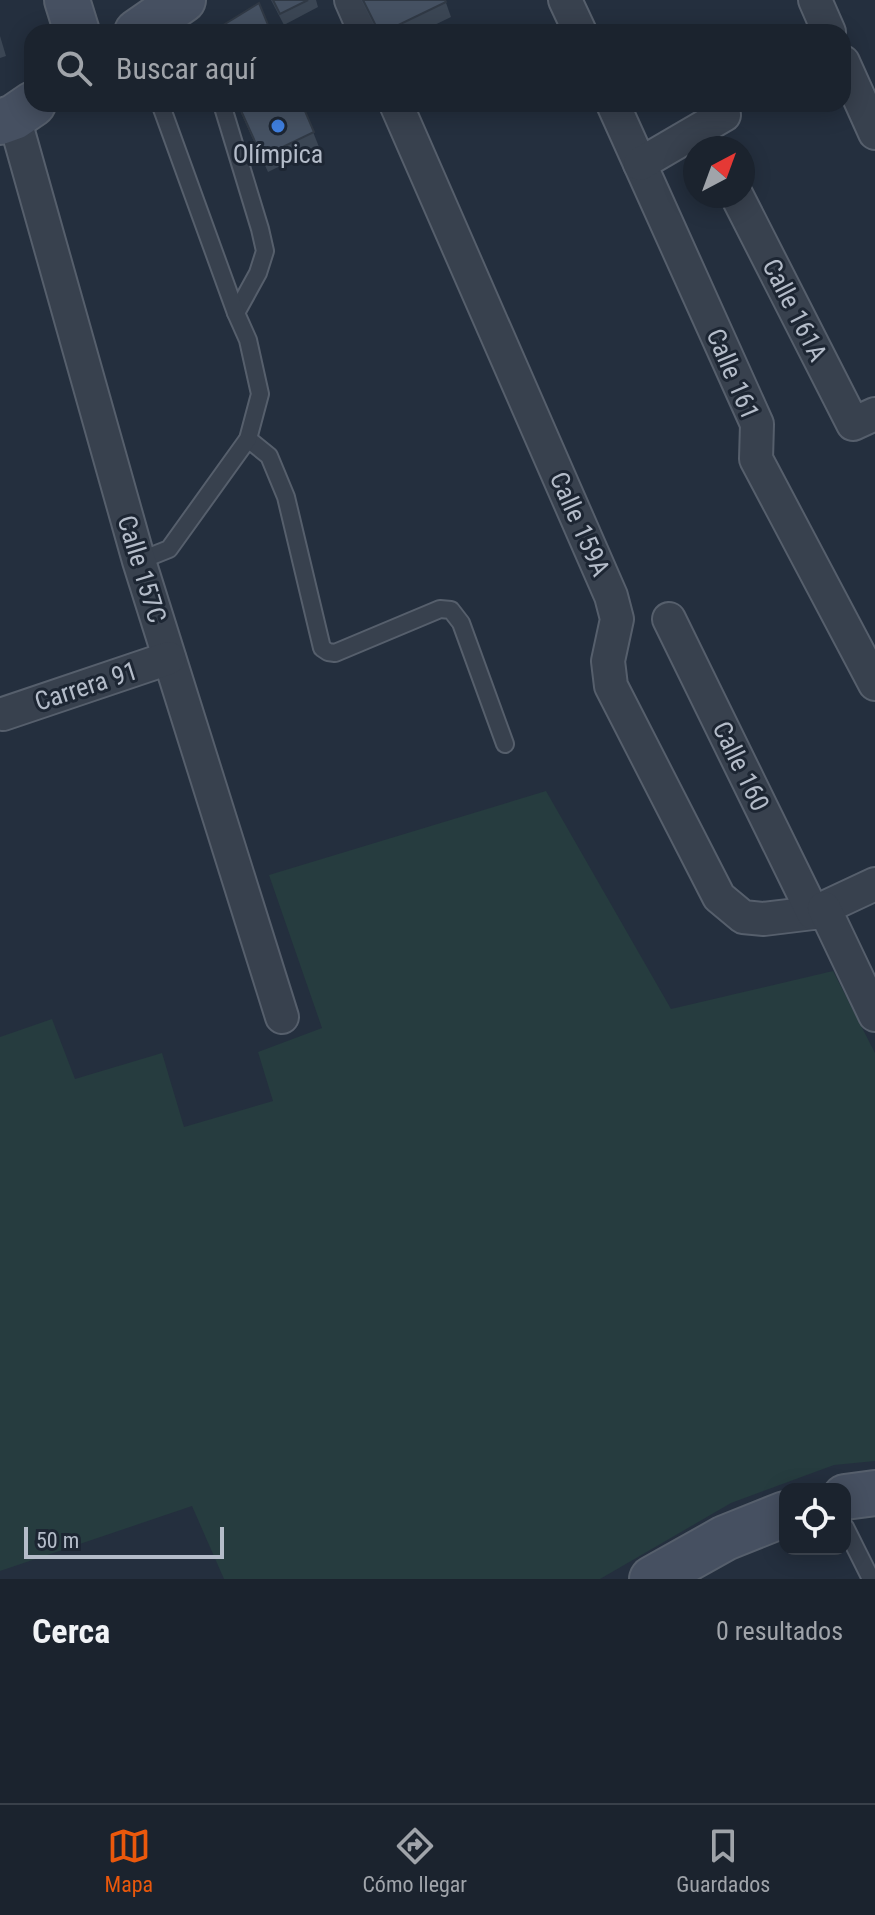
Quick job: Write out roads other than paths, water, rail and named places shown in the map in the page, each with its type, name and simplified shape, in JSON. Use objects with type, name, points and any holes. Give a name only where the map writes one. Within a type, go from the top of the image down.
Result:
[{"type":"street","points":[[67,0],[74,24]]},
{"type":"street","points":[[148,24],[183,0]]},
{"type":"street","points":[[351,0],[362,24]]},
{"type":"street","points":[[565,0],[576,24]]},
{"type":"street","points":[[815,0],[826,24]]},
{"type":"street","points":[[851,80],[875,133]]},
{"type":"street","name":"Calle 159A","points":[[399,112],[611,596],[617,619],[608,661],[611,686],[719,897],[743,917],[764,919],[818,911]]},
{"type":"street","name":"Calle 161","points":[[617,112],[757,424],[756,459],[875,684]]},
{"type":"street","name":"Calle 157C","points":[[16,114],[139,561],[282,1017]]},
{"type":"street","points":[[640,164],[713,130]]},
{"type":"street","name":"Calle 161A","points":[[744,208],[864,419]]},
{"type":"street","name":"Calle 160","points":[[669,619],[818,911],[870,994]]},
{"type":"street","name":"Carrera 91","points":[[3,714],[169,658]]},
{"type":"street","points":[[818,911],[875,884]]},
{"type":"street","points":[[851,1496],[875,1493]]},
{"type":"street","points":[[658,1577],[725,1538],[779,1516]]},
{"type":"lane","points":[[139,561],[169,549],[184,530],[248,439],[260,394],[248,340],[163,112]]},
{"type":"lane","points":[[224,112],[265,251],[258,273],[236,313]]},
{"type":"lane","points":[[248,439],[269,456],[286,497],[322,648],[335,653],[440,609],[451,610],[461,623],[505,744]]},
{"type":"lane","points":[[851,1539],[871,1579]]},
{"type":"place","name":"Olímpica","points":[[278,126]]}]
